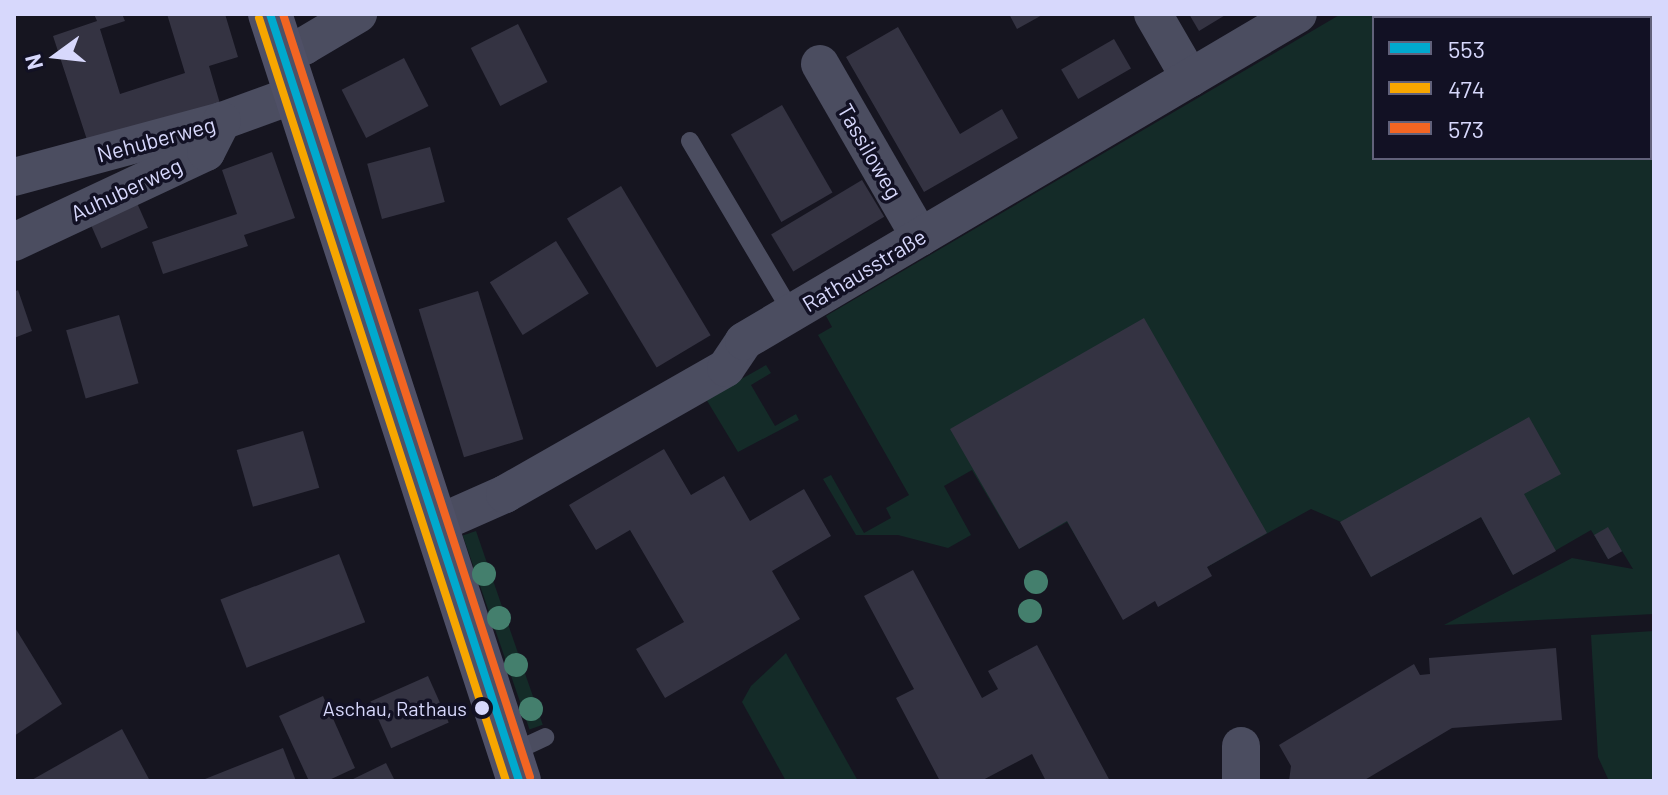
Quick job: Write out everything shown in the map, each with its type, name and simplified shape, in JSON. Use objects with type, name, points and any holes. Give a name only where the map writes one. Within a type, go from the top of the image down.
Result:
[{"type":"main road","points":[[276,33],[435,525],[524,757]]},
{"type":"street","points":[[276,33],[304,46],[358,14]]},
{"type":"street","points":[[1153,14],[1190,78]]},
{"type":"street","name":"Rathausstraße","points":[[435,525],[508,502],[726,368],[744,341],[1298,14]]},
{"type":"street","name":"Tassiloweg","points":[[820,64],[920,237]]},
{"type":"street","name":"Nehuberweg","points":[[14,177],[222,121],[296,94]]},
{"type":"street","name":"Auhuberweg","points":[[14,242],[206,152],[222,121]]},
{"type":"lane","points":[[690,141],[792,313]]},
{"type":"green space","points":[[1341,14],[1654,14],[1654,614],[1444,625],[1572,558],[1633,569],[1622,551],[1608,559],[1591,530],[1513,575],[1481,517],[1371,577],[1341,522],[1311,509],[1207,567],[1185,529],[1100,578],[1067,522],[1019,549],[972,470],[944,486],[971,535],[948,548],[898,535],[856,535],[823,479],[831,475],[864,533],[891,518],[886,508],[909,495],[818,335],[832,327],[826,316]]},
{"type":"green space","points":[[766,365],[771,373],[751,385],[775,426],[796,414],[799,420],[738,452],[706,399]]},
{"type":"green space","points":[[476,531],[543,725],[530,729],[463,536]]},
{"type":"green space","points":[[1654,631],[1654,781],[1609,781],[1598,757],[1591,635]]},
{"type":"green space","points":[[786,653],[858,781],[786,781],[742,702],[751,686]]},
{"type":"building","points":[[94,14],[122,14],[125,21],[100,29],[120,94],[185,73],[167,14],[225,14],[238,57],[209,66],[221,107],[90,149],[53,36],[97,21]]},
{"type":"building","points":[[1009,14],[1044,14],[1017,29]]},
{"type":"building","points":[[1189,14],[1227,14],[1199,31]]},
{"type":"building","points":[[518,24],[548,82],[500,106],[471,48]]},
{"type":"building","points":[[898,27],[960,134],[1002,109],[1018,138],[924,192],[846,57]]},
{"type":"building","points":[[1114,39],[1131,68],[1078,99],[1061,70]]},
{"type":"building","points":[[404,58],[429,106],[366,138],[342,90]]},
{"type":"building","points":[[782,105],[832,192],[781,222],[731,134]]},
{"type":"building","points":[[430,147],[445,202],[382,219],[367,164]]},
{"type":"building","points":[[272,152],[295,218],[244,235],[248,246],[163,274],[152,242],[237,214],[222,170]]},
{"type":"building","points":[[862,180],[884,217],[793,271],[771,235]]},
{"type":"building","points":[[621,186],[711,335],[657,368],[567,218]]},
{"type":"building","points":[[137,203],[148,228],[101,248],[90,224]]},
{"type":"building","points":[[556,241],[589,294],[523,335],[490,282]]},
{"type":"building","points":[[18,290],[32,331],[14,338],[14,292]]},
{"type":"building","points":[[478,291],[523,439],[464,457],[419,309]]},
{"type":"building","points":[[119,315],[139,383],[86,398],[66,330]]},
{"type":"building","points":[[1144,318],[1267,533],[1207,567],[1212,576],[1158,607],[1155,601],[1123,620],[1067,521],[1019,549],[950,429]]},
{"type":"building","points":[[1529,417],[1561,474],[1524,494],[1556,551],[1513,575],[1481,517],[1371,577],[1340,522]]},
{"type":"building","points":[[303,431],[319,488],[253,507],[237,450]]},
{"type":"building","points":[[664,449],[691,495],[724,476],[750,521],[804,489],[831,536],[772,571],[800,619],[665,698],[636,649],[684,622],[630,530],[596,550],[569,505]]},
{"type":"building","points":[[1608,527],[1622,551],[1608,559],[1594,535]]},
{"type":"building","points":[[339,554],[365,622],[247,668],[220,600]]},
{"type":"building","points":[[913,570],[982,698],[998,689],[988,671],[1037,645],[1110,781],[1046,781],[1032,754],[981,781],[940,781],[896,698],[914,689],[864,596]]},
{"type":"building","points":[[14,626],[62,704],[14,736]]},
{"type":"building","points":[[1556,648],[1562,720],[1452,728],[1363,781],[1289,781],[1291,766],[1279,745],[1414,664],[1420,675],[1430,674],[1429,658]]},
{"type":"building","points":[[428,676],[449,723],[391,748],[370,702]]},
{"type":"building","points":[[323,696],[355,768],[327,781],[309,781],[279,716]]},
{"type":"building","points":[[122,729],[150,781],[30,781]]},
{"type":"building","points":[[283,748],[296,781],[200,781]]},
{"type":"building","points":[[386,763],[395,781],[349,781]]},
{"type":"transit line","name":"553","points":[[270,14],[519,781]]},
{"type":"transit line","name":"573","points":[[283,14],[530,777]]},
{"type":"transit line","name":"474","points":[[259,18],[506,781]]},
{"type":"place","name":"Aschau, Rathaus","points":[[482,708]]}]
